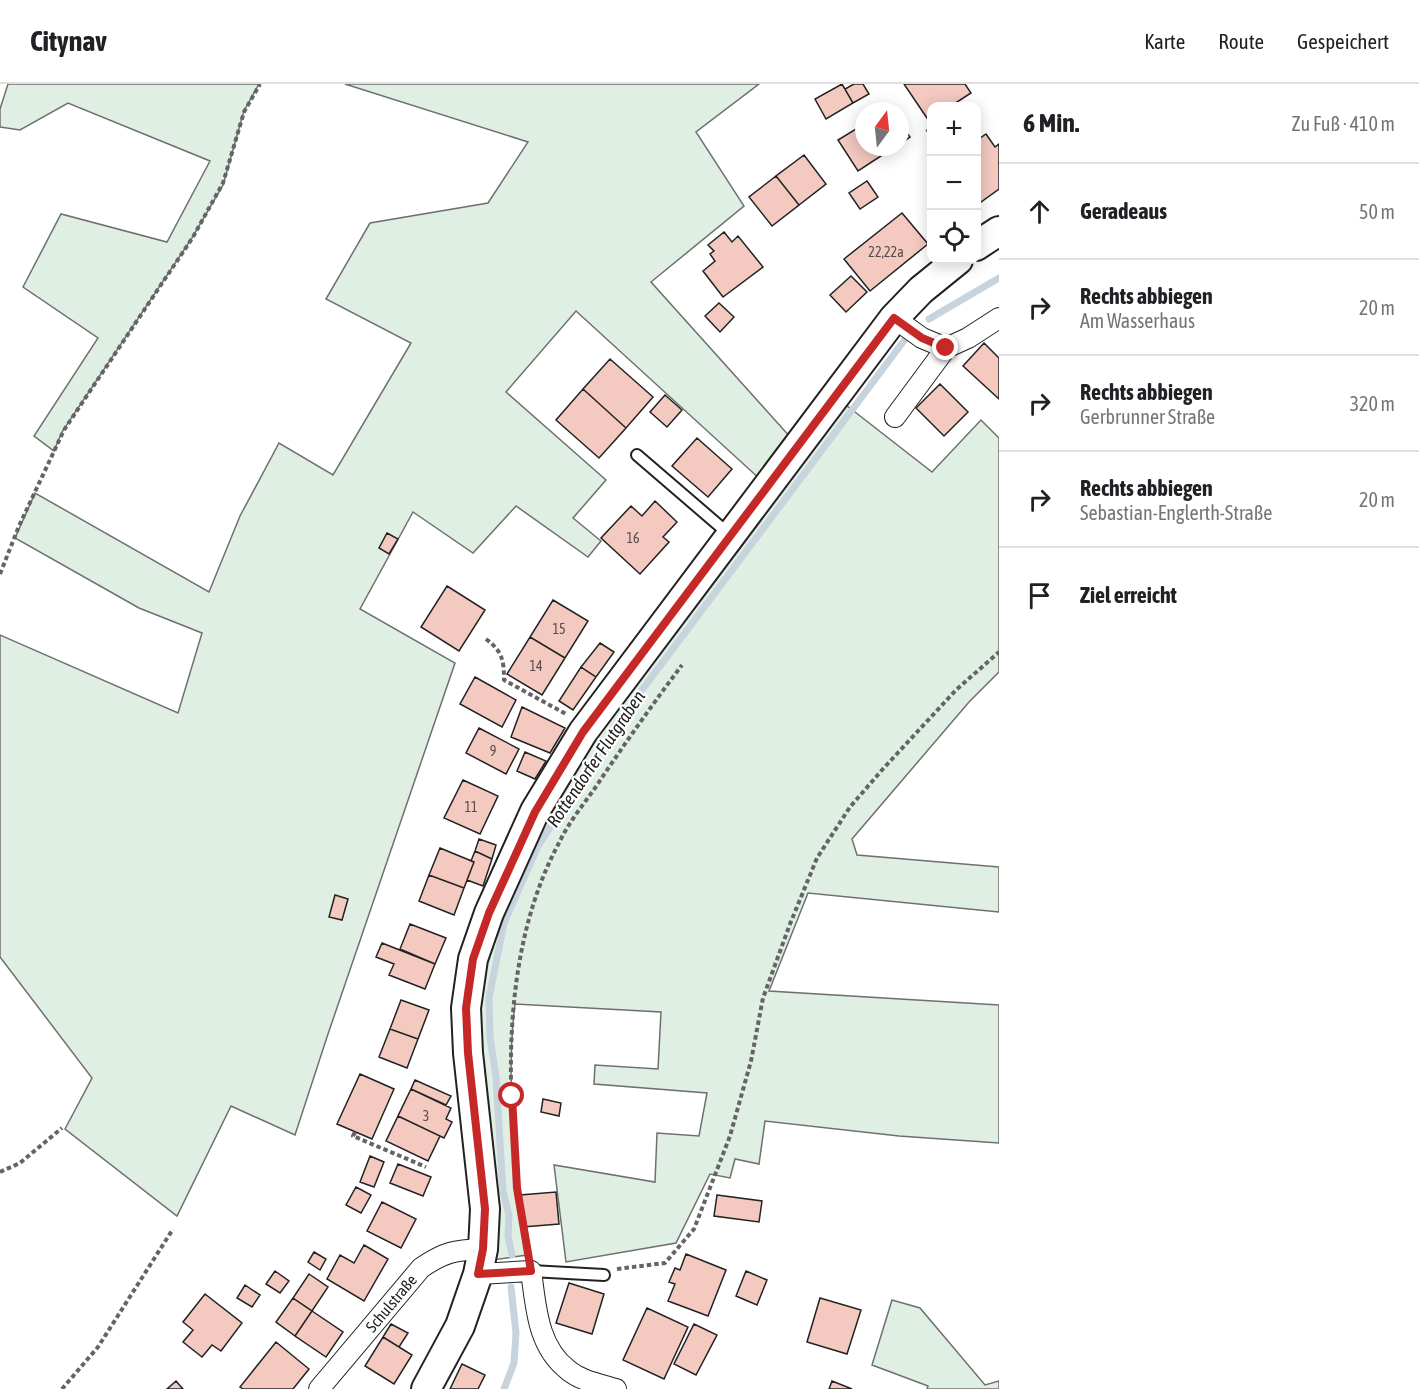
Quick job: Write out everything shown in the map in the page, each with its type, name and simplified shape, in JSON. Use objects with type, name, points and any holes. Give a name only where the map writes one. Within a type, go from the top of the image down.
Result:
[{"type":"street","points":[[981,243],[999,231]]},
{"type":"street","points":[[426,1389],[460,1326],[484,1265],[485,1209],[466,1008],[473,959],[489,913],[535,812],[588,726],[730,535],[921,290],[953,264]]},
{"type":"street","points":[[895,417],[946,348],[969,338],[999,318]]},
{"type":"street","points":[[898,321],[922,338],[946,348]]},
{"type":"street","name":"Schulstraße","points":[[319,1389],[421,1268],[439,1256],[459,1250],[484,1265],[529,1271]]},
{"type":"street","points":[[529,1271],[539,1324],[549,1350],[568,1371],[616,1389]]},
{"type":"lane","points":[[637,455],[730,535]]},
{"type":"lane","points":[[529,1271],[608,1272]]},
{"type":"path","points":[[0,573],[19,526],[64,430],[193,237],[223,183],[244,112],[260,84]]},
{"type":"path","points":[[486,639],[498,648],[504,665],[504,680],[588,726]]},
{"type":"path","points":[[608,1272],[665,1263],[694,1229],[730,1136],[751,1062],[763,998],[817,858],[850,807],[882,770],[956,690],[999,652]]},
{"type":"path","points":[[529,1271],[517,1188],[512,1096],[512,1026],[522,941],[532,904],[560,840],[682,665]]},
{"type":"path","points":[[0,1172],[20,1163],[62,1128]]},
{"type":"path","points":[[355,1132],[353,1136],[426,1167]]},
{"type":"path","points":[[62,1389],[99,1347],[173,1228]]},
{"type":"green space","points":[[8,84],[259,84],[244,111],[223,185],[192,238],[62,432],[54,451],[34,436],[98,338],[23,287],[61,214],[167,242],[210,161],[68,103],[20,130],[0,127],[0,109]]},
{"type":"green space","points":[[345,84],[759,84],[696,132],[744,206],[651,282],[792,439],[762,481],[576,311],[506,392],[606,480],[573,518],[601,541],[588,557],[516,506],[473,553],[413,512],[360,609],[455,663],[295,1135],[231,1106],[177,1216],[65,1129],[92,1078],[0,957],[0,635],[178,713],[202,633],[139,608],[15,538],[35,493],[209,592],[240,516],[279,443],[333,475],[411,343],[326,299],[370,223],[488,203],[528,142]]},
{"type":"green space","points":[[846,405],[932,472],[981,420],[999,438],[999,672],[969,702],[852,839],[857,855],[999,867],[999,912],[808,893],[769,991],[999,1005],[999,1143],[899,1136],[765,1121],[759,1164],[735,1159],[730,1178],[710,1174],[676,1243],[566,1262],[554,1165],[655,1182],[657,1133],[699,1136],[707,1093],[594,1084],[595,1065],[658,1069],[661,1012],[515,1004],[511,1065],[513,1130],[527,1255],[493,1260],[482,1102],[480,996],[490,948],[543,816],[592,735]]},
{"type":"green space","points":[[892,1300],[920,1308],[985,1385],[999,1381],[999,1389],[927,1389],[928,1386],[872,1365]]},
{"type":"building","points":[[842,84],[853,103],[826,119],[815,99]]},
{"type":"building","points":[[854,84],[863,84],[869,94],[853,103],[845,89]]},
{"type":"building","points":[[904,84],[965,84],[971,93],[957,102],[927,102],[927,118]]},
{"type":"building","points":[[855,130],[855,156],[881,156],[858,171],[838,140]]},
{"type":"building","points":[[986,134],[995,147],[999,144],[999,189],[981,202],[981,156],[981,138]]},
{"type":"building","points":[[804,155],[826,184],[799,205],[776,176]]},
{"type":"building","points":[[776,176],[799,205],[772,226],[749,197]]},
{"type":"building","points":[[867,181],[878,197],[860,209],[849,193]]},
{"type":"building","points":[[902,213],[927,243],[870,291],[844,259]]},
{"type":"building","points":[[724,232],[732,242],[738,236],[763,267],[723,297],[703,271],[715,261],[710,254],[714,251],[708,245]]},
{"type":"building","points":[[851,276],[867,292],[846,312],[830,295]]},
{"type":"building","points":[[719,303],[734,317],[720,332],[705,316]]},
{"type":"building","points":[[984,343],[999,358],[999,399],[963,366]]},
{"type":"building","points":[[610,359],[653,397],[626,428],[583,389]]},
{"type":"building","points":[[940,384],[968,412],[944,436],[916,408]]},
{"type":"building","points":[[583,389],[626,428],[599,458],[556,420]]},
{"type":"building","points":[[665,395],[682,410],[667,427],[650,412]]},
{"type":"building","points":[[697,438],[732,469],[708,497],[672,466]]},
{"type":"building","points":[[655,501],[677,522],[663,537],[669,542],[640,574],[601,538],[631,506],[642,516]]},
{"type":"building","points":[[387,533],[398,539],[389,554],[379,548]]},
{"type":"building","points":[[447,586],[485,610],[459,651],[421,627]]},
{"type":"building","points":[[553,600],[588,621],[565,658],[530,637]]},
{"type":"building","points":[[530,637],[565,658],[542,695],[507,674]]},
{"type":"building","points":[[600,643],[614,652],[596,677],[581,667]]},
{"type":"building","points":[[581,667],[596,677],[573,710],[559,701]]},
{"type":"building","points":[[475,677],[516,700],[502,727],[460,704]]},
{"type":"building","points":[[522,707],[565,728],[550,753],[511,737]]},
{"type":"building","points":[[479,728],[519,749],[506,774],[466,753]]},
{"type":"building","points":[[525,752],[546,761],[535,779],[517,771]]},
{"type":"building","points":[[463,780],[498,796],[480,834],[444,818]]},
{"type":"building","points":[[479,839],[496,845],[492,859],[475,851]]},
{"type":"building","points":[[440,848],[474,862],[464,888],[429,875]]},
{"type":"building","points":[[475,851],[492,859],[483,886],[467,880],[474,862],[471,861]]},
{"type":"building","points":[[429,875],[464,888],[454,915],[419,901]]},
{"type":"building","points":[[335,895],[348,899],[342,920],[329,917]]},
{"type":"building","points":[[410,924],[446,938],[435,964],[400,949]]},
{"type":"building","points":[[382,943],[435,964],[425,989],[389,975],[394,964],[376,957]]},
{"type":"building","points":[[401,1000],[429,1010],[418,1039],[390,1029]]},
{"type":"building","points":[[390,1029],[418,1039],[407,1068],[379,1057]]},
{"type":"building","points":[[360,1074],[394,1089],[372,1139],[337,1124]]},
{"type":"building","points":[[415,1080],[451,1096],[446,1105],[411,1089]]},
{"type":"building","points":[[411,1089],[451,1108],[446,1119],[452,1122],[444,1138],[398,1116]]},
{"type":"building","points":[[543,1099],[561,1103],[559,1116],[541,1112]]},
{"type":"building","points":[[398,1116],[440,1136],[428,1161],[386,1141]]},
{"type":"building","points":[[370,1156],[384,1162],[374,1187],[360,1182]]},
{"type":"building","points":[[398,1164],[431,1177],[423,1196],[390,1183]]},
{"type":"building","points":[[356,1187],[371,1195],[361,1213],[346,1205]]},
{"type":"building","points":[[556,1192],[559,1224],[523,1227],[520,1195]]},
{"type":"building","points":[[717,1195],[762,1201],[759,1222],[714,1216]]},
{"type":"building","points":[[382,1202],[416,1219],[401,1248],[367,1231]]},
{"type":"building","points":[[364,1245],[388,1259],[364,1301],[327,1279],[340,1255],[354,1263]]},
{"type":"building","points":[[314,1252],[326,1259],[320,1270],[308,1262]]},
{"type":"building","points":[[686,1254],[726,1270],[708,1316],[668,1301],[675,1284],[669,1282],[675,1268],[680,1270]]},
{"type":"building","points":[[275,1271],[289,1281],[280,1293],[266,1284]]},
{"type":"building","points":[[746,1271],[767,1280],[757,1305],[736,1296]]},
{"type":"building","points":[[309,1274],[328,1287],[312,1311],[293,1298]]},
{"type":"building","points":[[569,1283],[604,1294],[592,1334],[556,1323]]},
{"type":"building","points":[[245,1285],[260,1295],[252,1307],[237,1298]]},
{"type":"building","points":[[205,1294],[242,1323],[221,1351],[212,1345],[202,1357],[183,1342],[193,1330],[183,1322]]},
{"type":"building","points":[[293,1298],[312,1311],[295,1336],[276,1322]]},
{"type":"building","points":[[820,1298],[861,1310],[847,1354],[807,1342]]},
{"type":"building","points":[[647,1308],[688,1327],[664,1379],[623,1360]]},
{"type":"building","points":[[312,1311],[343,1332],[326,1357],[295,1336]]},
{"type":"building","points":[[391,1324],[408,1333],[399,1347],[383,1337]]},
{"type":"building","points":[[694,1324],[717,1335],[696,1375],[674,1364]]},
{"type":"building","points":[[383,1337],[412,1355],[394,1384],[365,1366]]},
{"type":"building","points":[[276,1342],[309,1369],[293,1389],[243,1389],[240,1387]]},
{"type":"building","points":[[462,1364],[485,1375],[478,1389],[450,1389]]},
{"type":"building","points":[[176,1381],[183,1389],[167,1389]]},
{"type":"building","points":[[832,1381],[852,1389],[829,1389]]},
{"type":"waterway","name":"Rottendorfer Flutgraben","points":[[929,319],[999,278]]},
{"type":"waterway","name":"Rottendorfer Flutgraben","points":[[512,1255],[508,1236],[509,1215],[503,1191],[496,1077],[490,1037],[489,998],[504,923],[538,846],[615,726],[906,338]]},
{"type":"waterway","name":"Rottendorfer Flutgraben","points":[[504,1389],[514,1363],[516,1333],[511,1287]]},
{"type":"route","points":[[512,1096],[517,1188],[531,1271],[478,1274],[483,1249],[485,1209],[468,1053],[466,1008],[473,959],[489,913],[535,812],[583,732],[894,318],[922,338],[946,348]]}]
